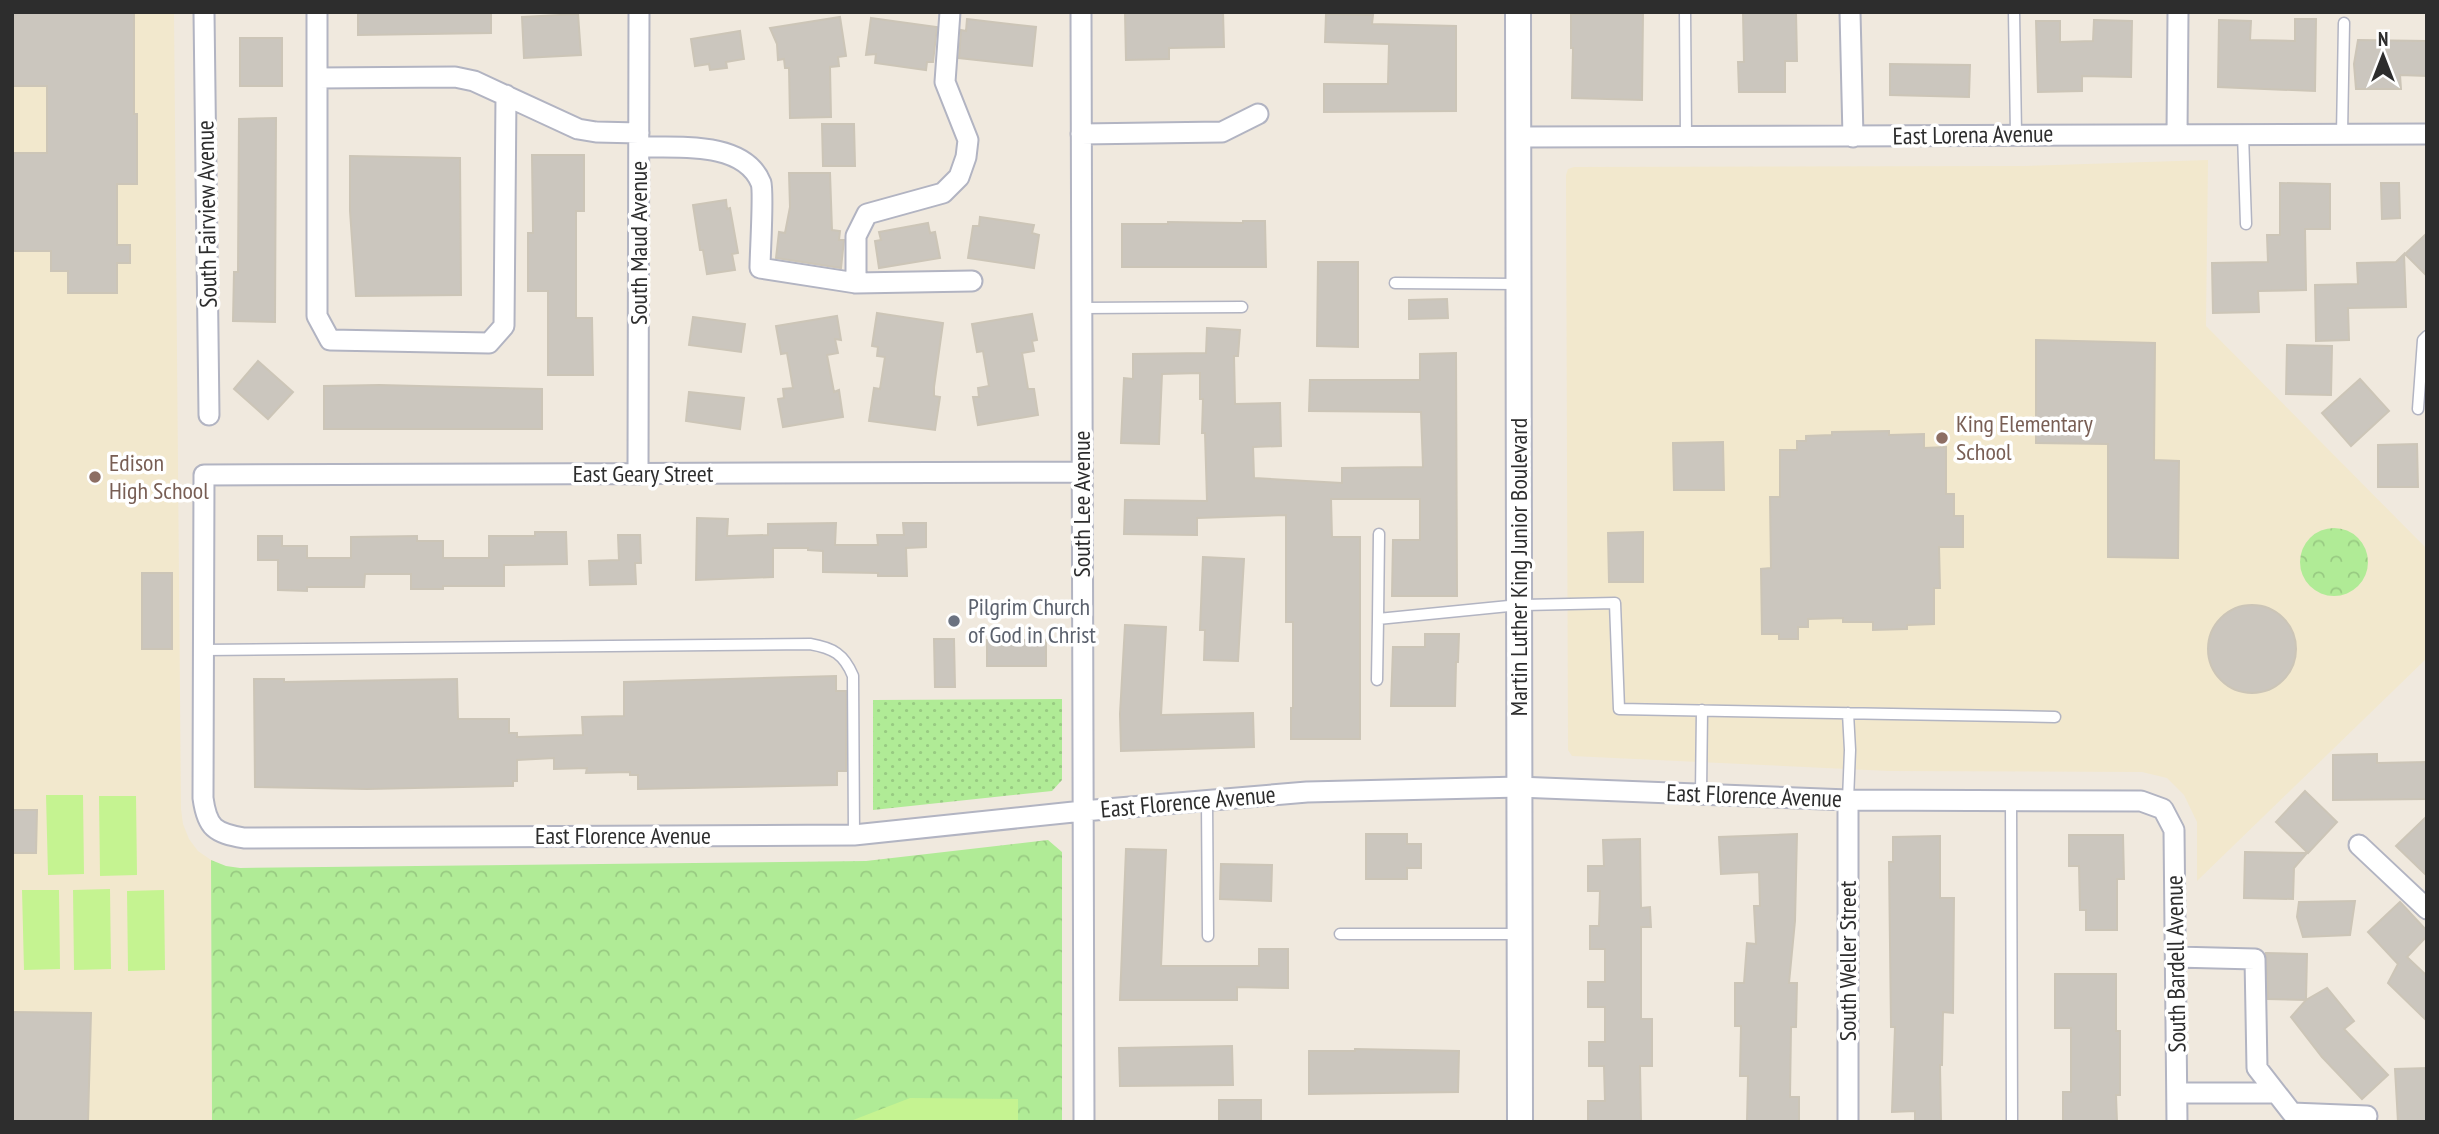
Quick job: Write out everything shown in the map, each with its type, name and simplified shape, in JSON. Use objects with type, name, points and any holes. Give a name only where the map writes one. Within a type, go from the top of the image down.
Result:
[{"type":"street","name":"South Fairview Avenue","points":[[204,12],[209,415]]},
{"type":"street","points":[[317,12],[317,316],[330,340],[489,343],[504,326],[506,95]]},
{"type":"street","name":"South Maud Avenue","points":[[638,474],[639,12]]},
{"type":"street","points":[[856,284],[856,236],[867,214],[943,193],[959,177],[966,158],[968,140],[945,82],[950,12]]},
{"type":"street","name":"South Lee Avenue","points":[[1081,12],[1084,1122]]},
{"type":"street","name":"Martin Luther King Junior Boulevard","points":[[1518,12],[1520,1122]]},
{"type":"street","points":[[1850,12],[1853,137]]},
{"type":"street","points":[[2177,134],[2178,12]]},
{"type":"street","points":[[317,78],[455,77],[474,81],[578,129],[728,152],[746,163],[761,183],[760,268],[856,284],[972,281]]},
{"type":"street","points":[[1081,134],[1222,132],[1258,114]]},
{"type":"street","name":"East Lorena Avenue","points":[[1518,137],[2427,134]]},
{"type":"street","name":"East Geary Street","points":[[204,650],[204,475],[1082,471]]},
{"type":"street","name":"East Florence Avenue","points":[[204,650],[205,817],[214,829],[244,838],[853,835],[1083,811],[1307,793],[1520,788],[1848,800],[2141,801],[2163,809]]},
{"type":"street","name":"South Weller Street","points":[[1848,800],[1848,1122]]},
{"type":"street","name":"South Bardell Avenue","points":[[2163,809],[2174,830],[2177,1122]]},
{"type":"street","points":[[2359,845],[2427,909]]},
{"type":"street","points":[[2176,957],[2255,959],[2257,1068],[2292,1113],[2367,1116]]},
{"type":"street","points":[[2177,1093],[2275,1093]]},
{"type":"lane","points":[[1685,12],[1686,137]]},
{"type":"lane","points":[[2014,12],[2016,134]]},
{"type":"lane","points":[[2342,134],[2344,23]]},
{"type":"lane","points":[[2243,134],[2246,224]]},
{"type":"lane","points":[[1395,284],[1519,284]]},
{"type":"lane","points":[[1082,308],[1242,307]]},
{"type":"lane","points":[[2418,409],[2423,340],[2427,337]]},
{"type":"lane","points":[[1377,680],[1379,534]]},
{"type":"lane","points":[[1378,619],[1519,605],[1615,603],[1619,709],[2055,717]]},
{"type":"lane","points":[[204,650],[810,644],[828,647],[839,652],[853,676],[853,835]]},
{"type":"lane","points":[[1701,793],[1702,710]]},
{"type":"lane","points":[[1848,713],[1848,800]]},
{"type":"lane","points":[[2011,800],[2012,1122]]},
{"type":"lane","points":[[1207,801],[1208,936]]},
{"type":"lane","points":[[1340,934],[1520,934]]},
{"type":"shaded area","name":"Edison High School","points":[[12,12],[174,12],[181,809],[189,839],[198,851],[211,860],[212,1122],[12,1122]]},
{"type":"shaded area","name":"King Elementary School","points":[[2208,160],[2206,326],[2427,549],[2427,658],[2197,881],[2197,822],[2184,795],[2167,778],[2142,772],[1889,771],[1572,756],[1568,750],[1568,169],[2024,166]]},
{"type":"green space","points":[[2334,528],[2347,531],[2358,538],[2365,549],[2368,562],[2365,575],[2358,586],[2347,593],[2334,596],[2321,593],[2310,586],[2303,575],[2300,562],[2303,549],[2310,538],[2321,531]]},
{"type":"green space","points":[[1062,699],[1062,780],[1052,791],[873,810],[873,700]]},
{"type":"green space","points":[[46,795],[83,795],[84,874],[48,875]]},
{"type":"green space","points":[[99,796],[136,796],[137,875],[100,876]]},
{"type":"green space","points":[[1048,840],[1062,852],[1062,1122],[212,1122],[211,860],[240,868],[866,861]]},
{"type":"green space","points":[[110,889],[111,969],[74,970],[73,890]]},
{"type":"green space","points":[[22,890],[59,890],[60,969],[24,970]]},
{"type":"green space","points":[[164,890],[165,970],[128,971],[127,891]]},
{"type":"green space","points":[[910,1098],[1018,1099],[1018,1122],[848,1122]]},
{"type":"building","points":[[12,12],[134,12],[137,184],[117,184],[117,245],[130,245],[130,263],[117,263],[117,293],[68,293],[68,271],[51,271],[51,251],[12,251],[12,153],[47,153],[47,86],[12,86]]},
{"type":"building","points":[[358,12],[491,12],[491,33],[358,35]]},
{"type":"building","points":[[1125,12],[1223,12],[1224,47],[1169,48],[1169,59],[1126,60]]},
{"type":"building","points":[[1743,12],[1796,12],[1797,61],[1785,61],[1785,92],[1739,92],[1738,62],[1744,62]]},
{"type":"building","points":[[1643,13],[1642,100],[1572,98],[1571,14]]},
{"type":"building","points":[[578,14],[581,55],[524,58],[522,17]]},
{"type":"building","points":[[1326,14],[1373,15],[1372,24],[1456,26],[1456,111],[1324,112],[1324,84],[1388,84],[1389,44],[1325,42]]},
{"type":"building","points":[[840,17],[846,56],[838,57],[839,66],[830,67],[831,117],[790,118],[789,68],[785,68],[784,59],[778,60],[777,44],[770,28]]},
{"type":"building","points":[[871,18],[937,27],[933,62],[927,62],[926,70],[875,63],[876,54],[866,55]]},
{"type":"building","points":[[967,19],[1036,27],[1032,66],[959,58],[961,30],[966,31]]},
{"type":"building","points":[[2295,19],[2316,19],[2315,91],[2218,87],[2219,20],[2251,21],[2250,40],[2295,41]]},
{"type":"building","points":[[2094,20],[2132,21],[2131,77],[2082,76],[2082,91],[2038,92],[2036,21],[2060,21],[2060,42],[2093,41]]},
{"type":"building","points":[[740,31],[744,59],[726,62],[727,68],[710,70],[709,64],[695,66],[691,39]]},
{"type":"building","points":[[240,38],[282,38],[282,86],[240,86]]},
{"type":"building","points":[[2358,40],[2427,41],[2427,76],[2400,75],[2401,89],[2356,89],[2354,64]]},
{"type":"building","points":[[1890,64],[1970,65],[1969,97],[1890,95]]},
{"type":"building","points":[[276,118],[275,322],[233,321],[234,272],[238,272],[239,119]]},
{"type":"building","points":[[822,124],[854,124],[855,166],[823,166]]},
{"type":"building","points":[[532,155],[584,155],[584,211],[576,211],[576,318],[592,318],[593,375],[548,375],[548,291],[528,291],[528,233],[533,233]]},
{"type":"building","points":[[350,156],[460,158],[461,295],[356,296],[350,211]]},
{"type":"building","points":[[789,173],[830,173],[832,230],[840,231],[839,240],[844,240],[841,268],[776,258],[779,232],[785,233],[790,207]]},
{"type":"building","points":[[2280,183],[2330,184],[2330,229],[2305,229],[2306,290],[2258,291],[2259,312],[2213,313],[2212,263],[2268,262],[2267,235],[2280,235]]},
{"type":"building","points":[[2381,183],[2399,183],[2400,218],[2382,219]]},
{"type":"building","points":[[726,200],[727,209],[730,208],[738,253],[732,254],[735,270],[707,274],[693,205]]},
{"type":"building","points":[[980,217],[1034,225],[1032,233],[1039,235],[1034,268],[968,258],[973,226],[979,226]]},
{"type":"building","points":[[1265,221],[1266,267],[1122,267],[1122,224]]},
{"type":"building","points":[[928,223],[930,233],[935,232],[940,258],[879,268],[875,241],[881,240],[879,232]]},
{"type":"building","points":[[2427,233],[2427,276],[2405,254]]},
{"type":"building","points":[[2404,254],[2406,307],[2348,308],[2349,340],[2316,341],[2315,285],[2358,284],[2357,263],[2396,262]]},
{"type":"building","points":[[1318,262],[1358,262],[1358,347],[1317,346]]},
{"type":"building","points":[[1447,299],[1448,318],[1409,319],[1409,300]]},
{"type":"building","points":[[877,313],[943,323],[934,387],[934,396],[940,397],[935,430],[869,421],[874,388],[880,389],[885,357],[877,356],[878,347],[872,346]]},
{"type":"building","points":[[1032,314],[1037,340],[1032,341],[1034,351],[1022,353],[1028,389],[1034,389],[1038,415],[978,425],[973,397],[979,397],[978,388],[989,386],[983,351],[977,352],[972,324]]},
{"type":"building","points":[[837,316],[841,340],[835,339],[838,353],[827,355],[834,392],[839,390],[843,417],[783,427],[778,399],[784,398],[783,389],[793,388],[787,353],[781,354],[776,326]]},
{"type":"building","points":[[693,317],[745,324],[741,352],[689,345]]},
{"type":"building","points":[[1207,328],[1240,330],[1238,356],[1234,356],[1235,404],[1280,403],[1281,446],[1253,447],[1254,478],[1342,483],[1342,468],[1423,467],[1421,412],[1309,411],[1310,380],[1420,380],[1420,354],[1456,353],[1457,596],[1392,596],[1393,540],[1420,540],[1420,499],[1331,499],[1332,537],[1360,537],[1360,739],[1291,739],[1293,622],[1286,622],[1286,515],[1197,518],[1197,535],[1124,534],[1125,500],[1207,501],[1200,373],[1162,374],[1159,444],[1121,443],[1124,378],[1133,379],[1133,354],[1206,353]]},
{"type":"building","points":[[2036,340],[2155,343],[2154,460],[2179,461],[2178,558],[2108,557],[2108,444],[2036,443]]},
{"type":"building","points":[[2287,345],[2332,346],[2331,395],[2286,394]]},
{"type":"building","points":[[258,361],[293,392],[268,419],[234,389]]},
{"type":"building","points":[[2360,379],[2389,411],[2351,446],[2322,413]]},
{"type":"building","points":[[324,386],[542,389],[542,429],[324,429]]},
{"type":"building","points":[[689,392],[744,398],[740,429],[686,421]]},
{"type":"building","points":[[1889,431],[1889,435],[1924,434],[1924,448],[1946,447],[1946,494],[1954,494],[1954,516],[1963,516],[1963,547],[1939,547],[1940,588],[1934,588],[1934,624],[1907,625],[1907,629],[1873,630],[1873,622],[1843,622],[1843,618],[1808,619],[1808,627],[1798,627],[1798,639],[1779,639],[1779,634],[1762,634],[1761,569],[1771,568],[1770,497],[1780,497],[1780,450],[1797,450],[1797,441],[1806,441],[1806,436],[1832,435],[1832,432]]},
{"type":"building","points":[[1723,442],[1724,490],[1674,490],[1673,443]]},
{"type":"building","points":[[2417,444],[2418,487],[2378,487],[2378,445]]},
{"type":"building","points":[[697,518],[728,519],[727,536],[768,535],[768,524],[836,523],[835,545],[878,545],[877,535],[904,535],[903,523],[926,523],[926,547],[906,548],[907,576],[823,572],[823,551],[773,548],[773,577],[696,580]]},
{"type":"building","points":[[535,532],[566,532],[567,564],[504,565],[504,586],[411,589],[411,574],[365,574],[364,587],[278,590],[278,560],[258,560],[258,536],[282,536],[282,546],[307,546],[307,558],[351,558],[351,537],[417,536],[417,541],[443,541],[443,558],[489,558],[489,536],[535,536]]},
{"type":"building","points":[[1643,532],[1643,582],[1609,582],[1608,533]]},
{"type":"building","points":[[618,535],[640,535],[641,563],[635,563],[636,584],[590,585],[589,561],[619,560]]},
{"type":"building","points":[[1203,557],[1244,559],[1238,661],[1204,660],[1205,630],[1200,630]]},
{"type":"building","points":[[142,573],[172,573],[172,649],[142,649]]},
{"type":"building","points":[[2252,605],[2277,612],[2289,624],[2296,649],[2289,674],[2277,686],[2252,693],[2227,686],[2215,674],[2208,649],[2215,624],[2227,612]]},
{"type":"building","points":[[1125,625],[1166,627],[1161,715],[1253,713],[1254,747],[1121,751],[1120,714]]},
{"type":"building","points":[[1425,634],[1459,634],[1455,706],[1391,706],[1393,647],[1425,647]]},
{"type":"building","points":[[934,639],[954,639],[955,687],[935,687]]},
{"type":"building","points":[[987,640],[1046,640],[1046,666],[987,666]]},
{"type":"building","points":[[836,676],[836,691],[846,691],[846,771],[837,771],[837,785],[638,789],[638,775],[630,775],[630,772],[586,773],[587,768],[554,769],[554,758],[517,760],[517,781],[513,781],[513,786],[367,789],[255,787],[254,679],[284,679],[284,682],[457,679],[458,719],[509,719],[509,733],[517,733],[517,737],[583,735],[582,717],[624,716],[624,682]]},
{"type":"building","points":[[2377,754],[2377,763],[2427,762],[2427,799],[2333,800],[2333,755]]},
{"type":"building","points":[[2305,791],[2337,822],[2308,853],[2276,822]]},
{"type":"building","points":[[12,810],[37,810],[36,853],[12,853]]},
{"type":"building","points":[[2427,816],[2427,876],[2396,846]]},
{"type":"building","points":[[1366,834],[1407,834],[1407,844],[1421,844],[1421,868],[1407,868],[1407,879],[1366,879]]},
{"type":"building","points":[[1797,834],[1795,921],[1789,983],[1797,983],[1796,1027],[1791,1027],[1790,1097],[1799,1097],[1799,1122],[1747,1122],[1748,1076],[1740,1076],[1741,1026],[1735,1026],[1735,983],[1744,983],[1747,943],[1756,944],[1754,906],[1760,906],[1759,872],[1721,874],[1719,837]]},
{"type":"building","points":[[2069,835],[2123,835],[2124,879],[2117,879],[2117,930],[2086,930],[2086,910],[2080,910],[2079,866],[2069,866]]},
{"type":"building","points":[[1940,836],[1940,898],[1954,898],[1953,1013],[1943,1012],[1941,1122],[1915,1122],[1915,1111],[1892,1112],[1895,1027],[1891,1027],[1889,862],[1893,862],[1893,837]]},
{"type":"building","points":[[1640,839],[1641,908],[1650,907],[1651,927],[1641,927],[1641,1019],[1652,1019],[1652,1066],[1640,1066],[1641,1122],[1588,1122],[1588,1101],[1605,1101],[1604,1066],[1589,1066],[1589,1042],[1605,1042],[1605,1007],[1588,1007],[1588,982],[1605,982],[1605,949],[1590,949],[1590,926],[1599,926],[1600,891],[1588,891],[1588,866],[1604,866],[1603,840]]},
{"type":"building","points":[[1126,849],[1166,850],[1161,966],[1259,966],[1259,949],[1288,949],[1288,988],[1237,987],[1237,1000],[1120,1000]]},
{"type":"building","points":[[2245,852],[2307,853],[2294,868],[2293,899],[2244,898]]},
{"type":"building","points":[[1221,864],[1272,865],[1271,901],[1220,899]]},
{"type":"building","points":[[2355,901],[2350,935],[2303,937],[2297,917],[2299,902]]},
{"type":"building","points":[[2400,902],[2427,931],[2427,936],[2407,957],[2427,976],[2427,1021],[2388,983],[2398,964],[2368,932]]},
{"type":"building","points":[[2266,953],[2307,954],[2306,1000],[2268,999]]},
{"type":"building","points":[[2055,974],[2116,974],[2116,1031],[2120,1031],[2120,1095],[2116,1095],[2117,1122],[2063,1122],[2063,1092],[2071,1092],[2071,1028],[2055,1028]]},
{"type":"building","points":[[2327,988],[2354,1021],[2344,1029],[2388,1075],[2362,1099],[2322,1057],[2291,1017],[2306,1000]]},
{"type":"building","points":[[12,1012],[91,1013],[88,1122],[12,1122]]},
{"type":"building","points":[[1232,1046],[1233,1085],[1120,1086],[1119,1048]]},
{"type":"building","points":[[1309,1051],[1459,1051],[1458,1092],[1309,1094]]},
{"type":"building","points":[[2427,1068],[2427,1121],[2398,1122],[2395,1069]]},
{"type":"building","points":[[1219,1100],[1261,1100],[1261,1122],[1219,1122]]},
{"type":"place","name":"King Elementary School","points":[[1942,438]]},
{"type":"place","name":"Edison High School","points":[[95,477]]},
{"type":"place","name":"Pilgrim Church of God in Christ","points":[[954,621]]}]
